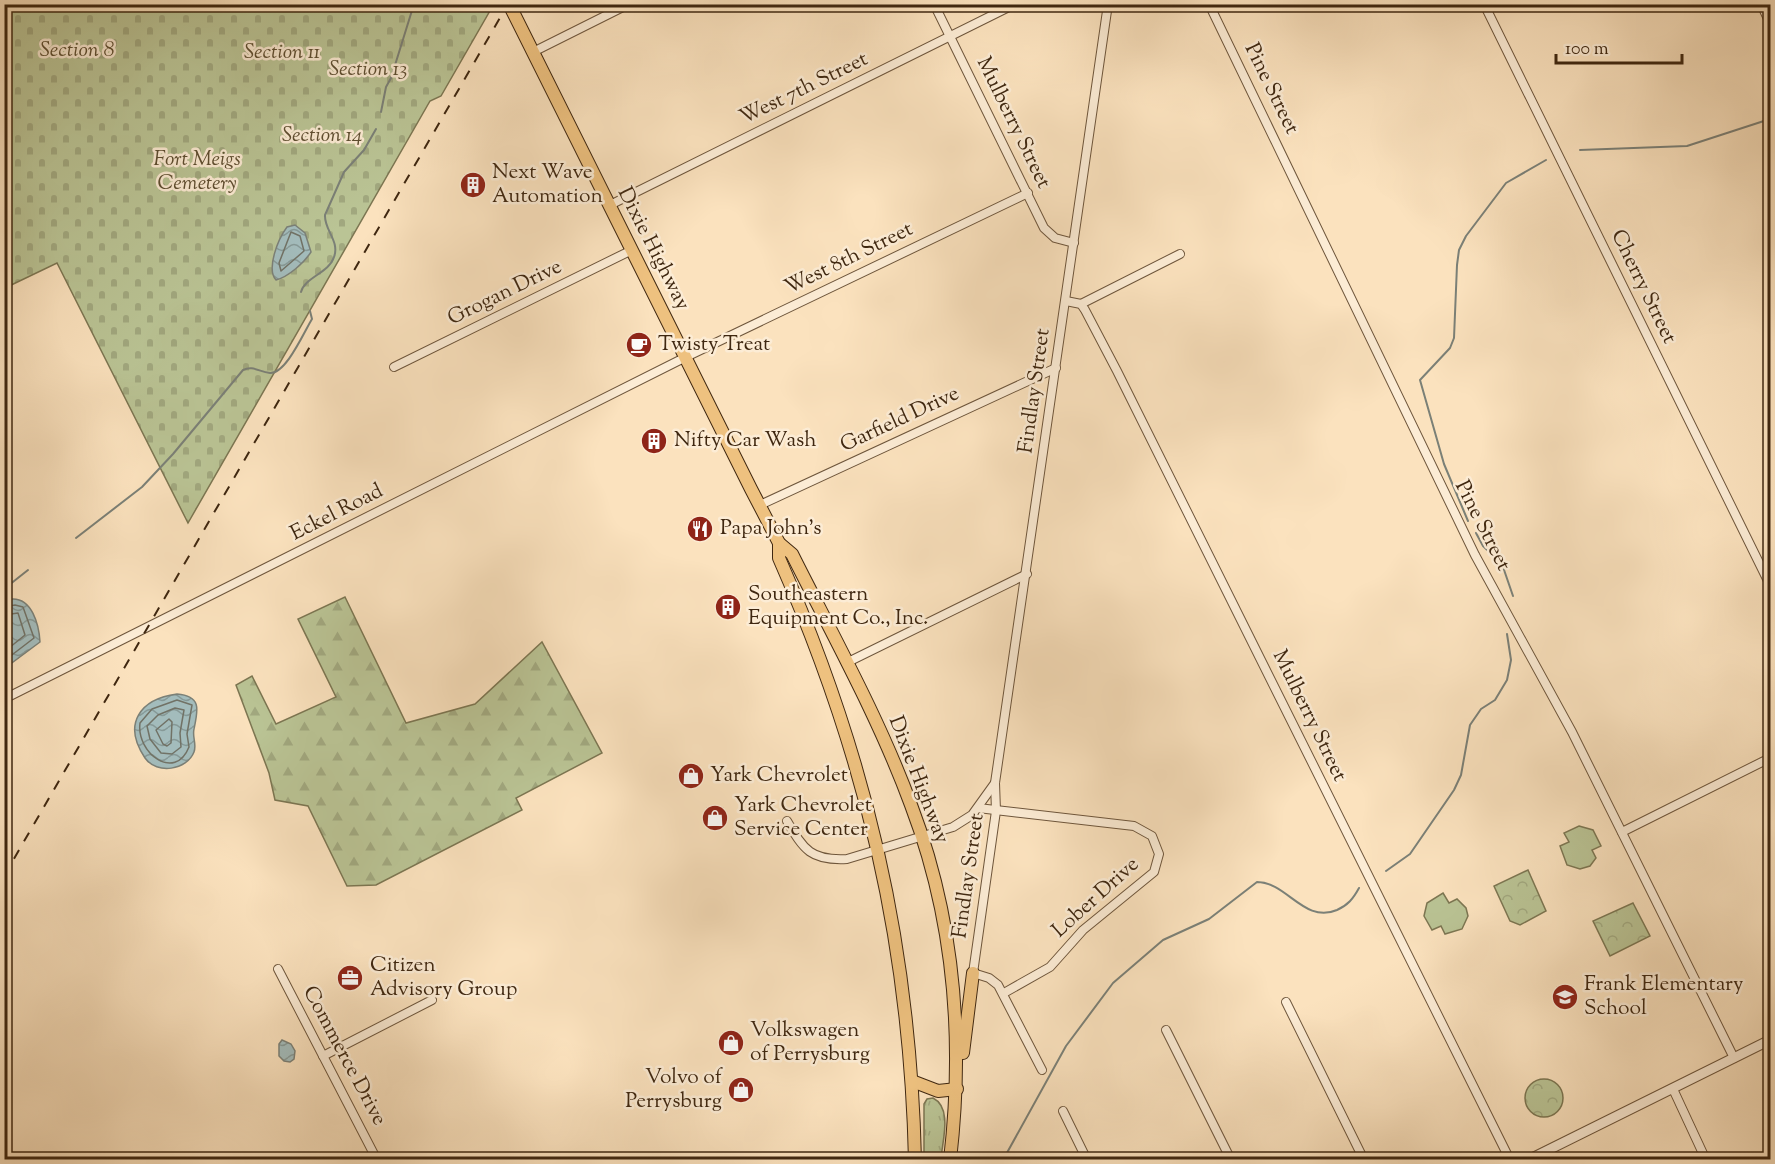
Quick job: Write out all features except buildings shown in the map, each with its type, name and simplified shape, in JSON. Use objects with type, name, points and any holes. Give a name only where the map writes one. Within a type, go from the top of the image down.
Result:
[{"type":"main road","name":"Dixie Highway","points":[[509,4],[779,543],[792,554],[898,771],[922,837],[936,890],[949,959],[955,1012],[957,1089],[950,1160]]},
{"type":"main road","name":"Dixie Highway","points":[[779,543],[779,558],[818,650],[851,746],[879,850],[899,956],[912,1081],[915,1160]]},
{"type":"main road","points":[[912,1081],[938,1090],[957,1089],[973,973]]},
{"type":"street","points":[[533,52],[629,4]]},
{"type":"street","name":"Mulberry Street","points":[[934,4],[1049,233],[1074,243]]},
{"type":"street","name":"West 7th Street","points":[[610,205],[1015,4]]},
{"type":"street","name":"Findlay Street","points":[[973,973],[996,811],[995,783],[1108,4]]},
{"type":"street","name":"Pine Street","points":[[1209,4],[1475,555],[1572,732],[1734,1058]]},
{"type":"street","name":"Cherry Street","points":[[1484,4],[1767,569],[1770,585]]},
{"type":"street","points":[[1761,4],[1770,23]]},
{"type":"street","name":"West 8th Street","points":[[686,357],[1028,193]]},
{"type":"street","name":"Grogan Drive","points":[[394,367],[632,250]]},
{"type":"street","points":[[1066,301],[1081,304],[1180,254]]},
{"type":"street","name":"Mulberry Street","points":[[1081,304],[1163,460],[1510,1160]]},
{"type":"street","name":"Eckel Road","points":[[4,699],[686,357]]},
{"type":"street","name":"Garfield Drive","points":[[760,506],[1056,368]]},
{"type":"street","points":[[846,663],[1027,574]]},
{"type":"street","points":[[1622,832],[1770,758]]},
{"type":"street","name":"Findlay Street","points":[[787,821],[800,844],[808,852],[820,857],[847,859],[953,827],[978,808],[995,783]]},
{"type":"street","name":"Lober Drive","points":[[978,808],[1134,826],[1152,836],[1159,854],[1154,872],[1083,930],[1050,967],[1004,993]]},
{"type":"street","name":"Commerce Drive","points":[[279,969],[377,1160]]},
{"type":"street","points":[[973,973],[994,981],[1004,993],[1042,1070]]},
{"type":"street","points":[[323,1056],[432,999]]},
{"type":"street","points":[[1286,1002],[1364,1160]]},
{"type":"street","points":[[1166,1030],[1231,1160]]},
{"type":"street","points":[[1528,1160],[1770,1040]]},
{"type":"street","points":[[1673,1089],[1706,1160]]},
{"type":"street","points":[[1063,1111],[1087,1160]]},
{"type":"green space","name":"Fort Meigs Cemetery","points":[[5,5],[489,5],[491,9],[441,96],[430,101],[188,523],[57,263],[5,288]]},
{"type":"green space","points":[[345,597],[406,723],[475,704],[542,642],[602,753],[516,798],[522,810],[376,885],[347,886],[308,806],[275,800],[269,773],[236,685],[252,676],[276,724],[336,697],[298,619]]},
{"type":"green space","points":[[1579,826],[1593,830],[1601,846],[1592,850],[1596,858],[1590,866],[1580,869],[1567,865],[1560,846],[1569,842],[1564,833]]},
{"type":"green space","points":[[1528,870],[1546,911],[1520,925],[1510,921],[1494,886]]},
{"type":"green space","points":[[1443,893],[1449,903],[1457,899],[1466,908],[1468,916],[1462,929],[1445,934],[1441,926],[1432,930],[1424,916],[1427,903]]},
{"type":"green space","points":[[1633,903],[1650,936],[1610,956],[1593,921]]},
{"type":"green space","points":[[1544,1079],[1558,1084],[1563,1098],[1558,1112],[1544,1117],[1530,1112],[1525,1098],[1530,1084]]},
{"type":"green space","points":[[933,1098],[943,1109],[945,1117],[941,1159],[924,1159],[924,1104],[927,1099]]},
{"type":"water","points":[[295,225],[305,233],[311,252],[295,269],[276,280],[272,269],[277,246],[287,227]]},
{"type":"water","points":[[11,599],[24,602],[29,607],[36,620],[40,642],[5,668],[5,603]]},
{"type":"water","points":[[177,694],[191,698],[196,705],[194,752],[185,763],[179,766],[157,767],[145,758],[138,746],[135,724],[138,715],[153,701]]},
{"type":"water","points":[[282,1040],[291,1044],[295,1051],[294,1059],[290,1062],[284,1061],[279,1056],[279,1044]]},
{"type":"waterway","points":[[381,112],[386,87],[391,78],[414,4]]},
{"type":"waterway","points":[[1580,150],[1687,146],[1770,119]]},
{"type":"waterway","points":[[301,292],[307,282],[327,267],[334,257],[334,241],[325,215],[344,172],[364,150],[376,129]]},
{"type":"waterway","points":[[1468,521],[1444,464],[1420,380],[1450,348],[1454,338],[1457,265],[1459,250],[1466,236],[1506,183],[1546,160]]},
{"type":"waterway","points":[[76,538],[142,487],[173,454],[243,370],[253,368],[270,373],[282,367],[312,319],[310,311]]},
{"type":"waterway","points":[[1476,533],[1483,546],[1502,564],[1513,596]]},
{"type":"waterway","points":[[4,589],[28,570]]},
{"type":"waterway","points":[[1386,871],[1410,854],[1454,790],[1461,775],[1470,725],[1481,709],[1495,700],[1507,680],[1511,660],[1507,634]]},
{"type":"waterway","points":[[1003,1160],[1066,1046],[1113,983],[1163,940],[1209,919],[1257,882],[1278,888],[1305,907],[1315,912],[1325,913],[1344,906],[1359,888]]},
{"type":"railway","points":[[4,876],[508,4]]},
{"type":"place","name":"Next Wave Automation","points":[[473,185]]},
{"type":"place","name":"Twisty Treat","points":[[639,345]]},
{"type":"place","name":"Nifty Car Wash","points":[[654,441]]},
{"type":"place","name":"Papa John's","points":[[700,529]]},
{"type":"place","name":"Southeastern Equipment Co., Inc.","points":[[728,607]]},
{"type":"place","name":"Yark Chevrolet","points":[[691,776]]},
{"type":"place","name":"Yark Chevrolet Service Center","points":[[715,818]]},
{"type":"place","name":"Citizen Advisory Group","points":[[350,978]]},
{"type":"place","name":"Frank Elementary School","points":[[1565,997]]},
{"type":"place","name":"Volkswagen of Perrysburg","points":[[731,1043]]},
{"type":"place","name":"Volvo of Perrysburg","points":[[741,1090]]},
{"type":"park label","name":"Section 8","points":[[77,51]]},
{"type":"park label","name":"Section 11","points":[[282,53]]},
{"type":"park label","name":"Section 13","points":[[368,70]]},
{"type":"park label","name":"Section 14","points":[[322,136]]}]
